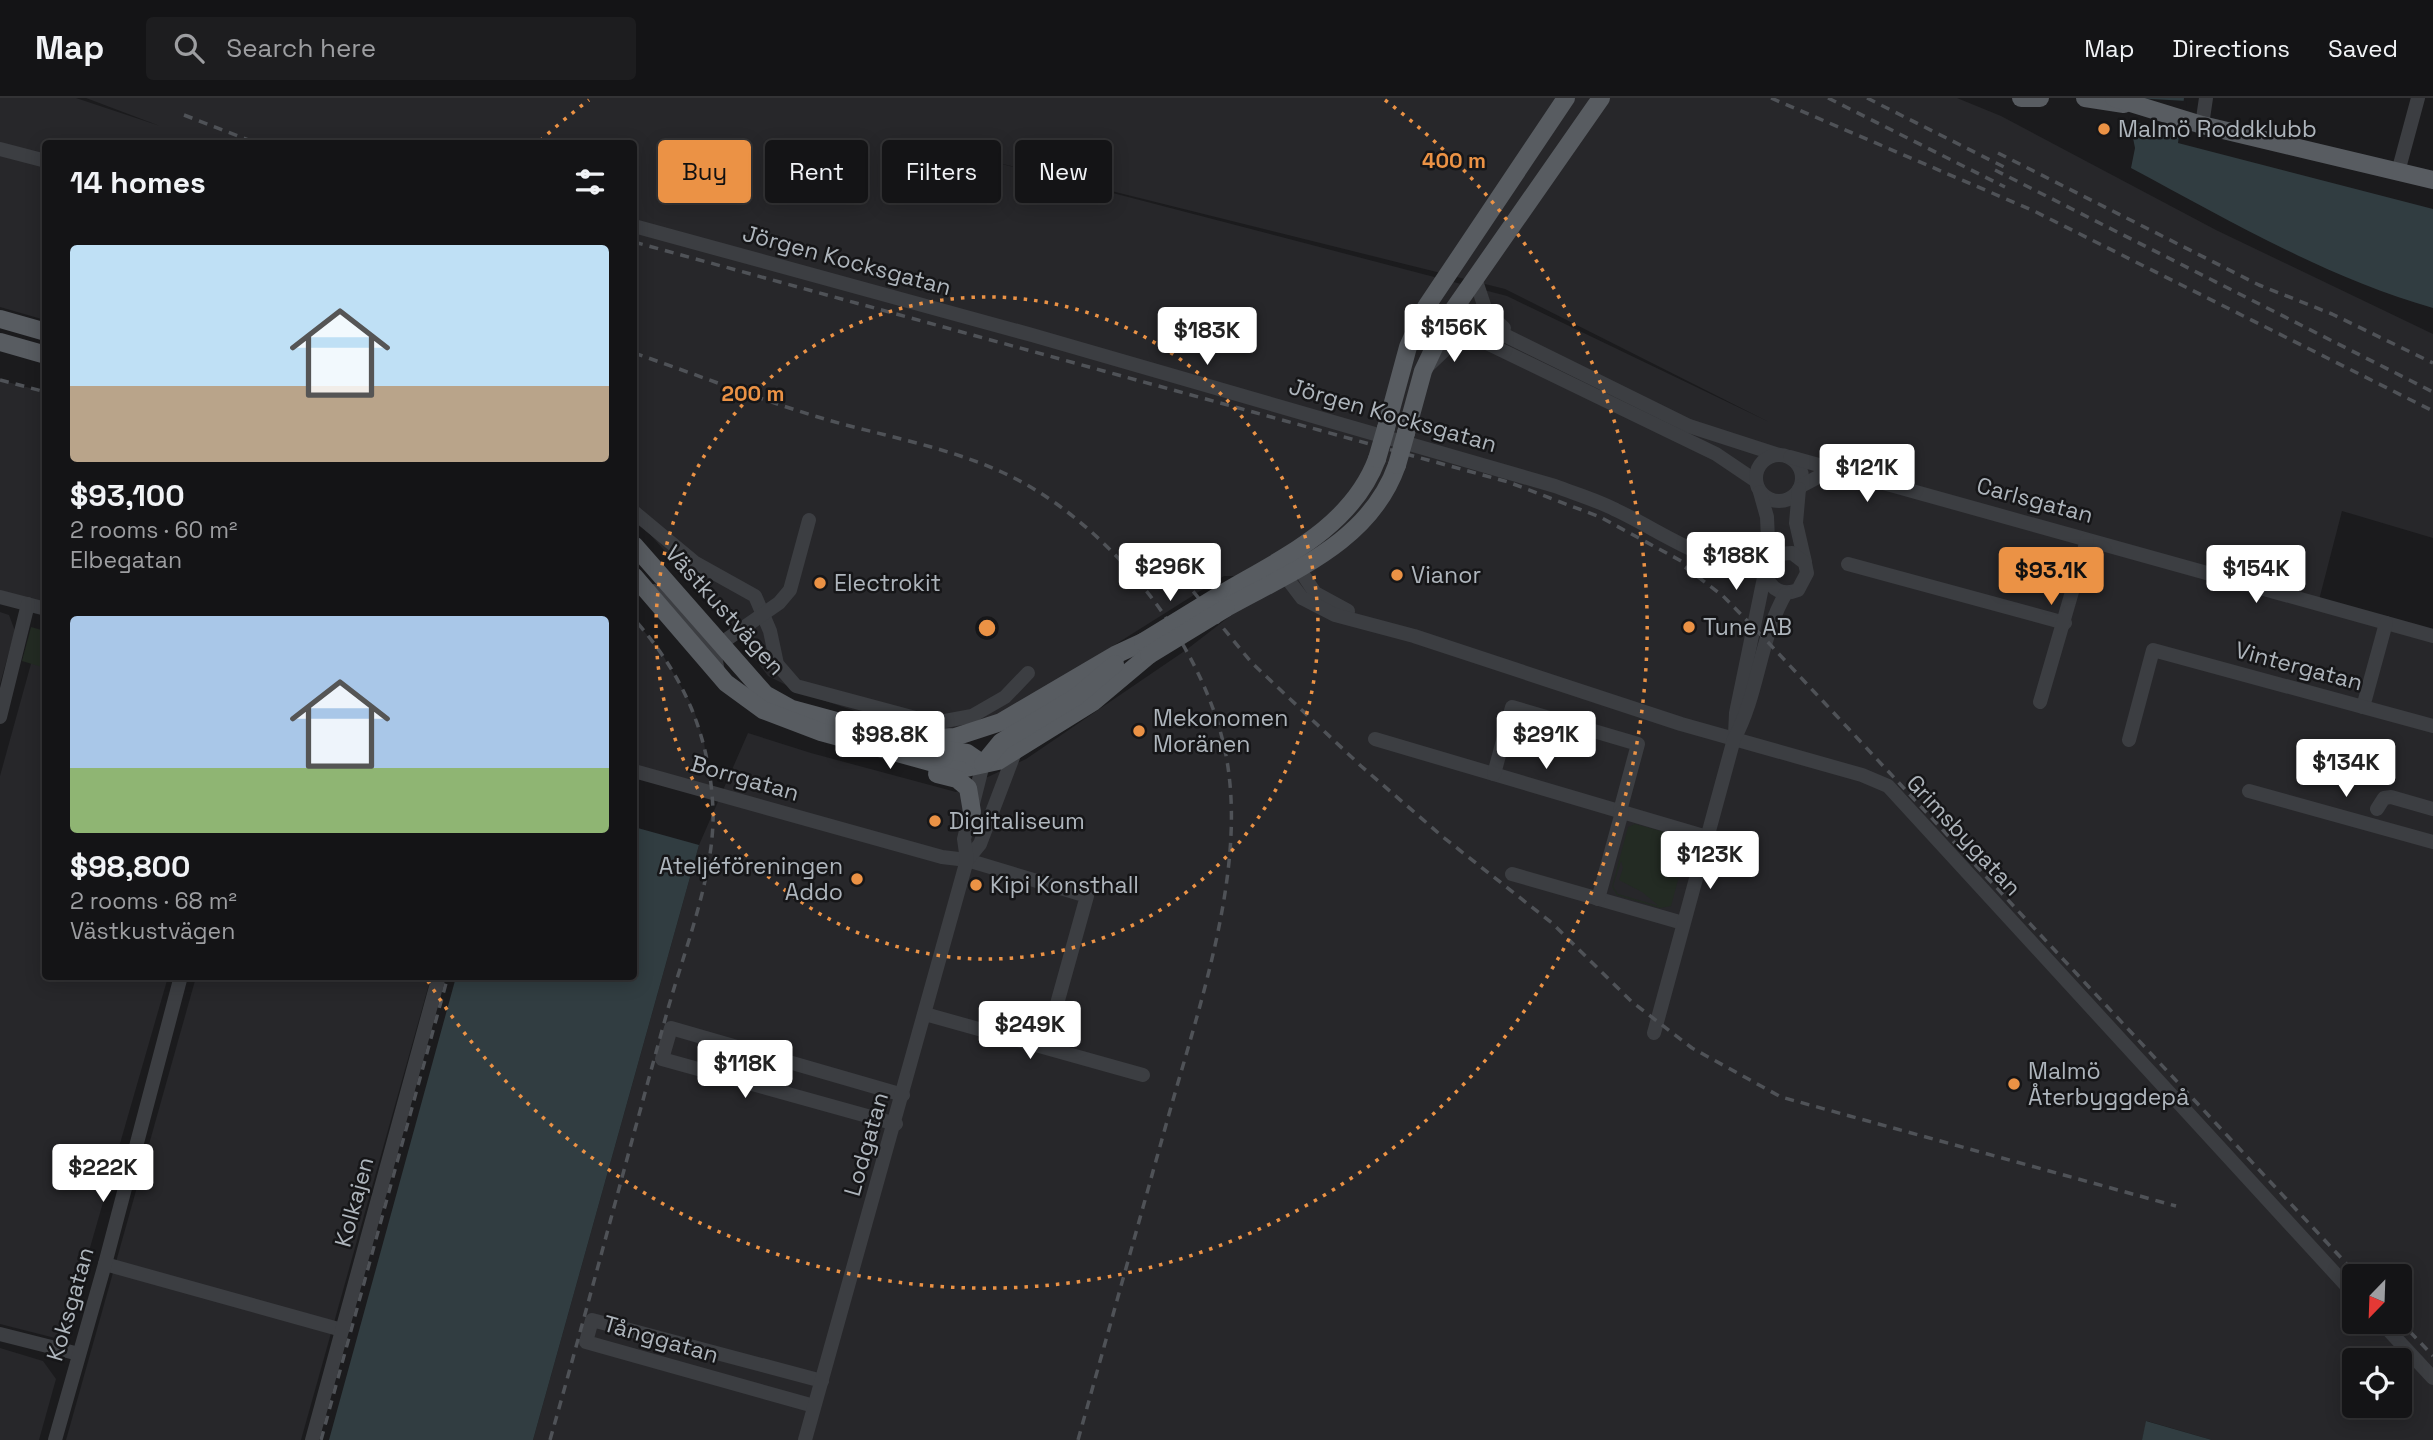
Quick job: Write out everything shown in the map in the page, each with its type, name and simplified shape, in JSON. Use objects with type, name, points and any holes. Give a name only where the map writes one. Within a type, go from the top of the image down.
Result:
[{"type":"main road","name":"Västkustvägen","points":[[1287,565],[1346,512],[1363,491],[1377,459],[1417,325],[1447,273],[1566,98]]},
{"type":"main road","points":[[2021,98],[2040,98]]},
{"type":"main road","points":[[2085,98],[2131,105]]},
{"type":"main road","points":[[2114,98],[2193,123],[2433,180]]},
{"type":"main road","name":"Västkustvägen","points":[[862,728],[920,739],[971,734],[1001,722],[1115,655],[1142,648],[1359,527],[1379,502],[1397,465],[1423,371],[1449,316],[1598,100]]},
{"type":"main road","points":[[1447,273],[1443,300],[1449,316]]},
{"type":"main road","name":"Carlsgatan","points":[[1417,325],[1449,316]]},
{"type":"main road","points":[[0,319],[42,331]]},
{"type":"main road","points":[[0,342],[42,354]]},
{"type":"main road","name":"Västkustvägen","points":[[637,548],[753,682],[777,702],[921,746],[967,753],[983,764]]},
{"type":"main road","name":"Västkustvägen","points":[[637,579],[726,683],[748,700],[789,722],[956,767],[983,764],[1014,752],[1093,702],[1142,648]]},
{"type":"main road","points":[[983,764],[1001,742],[1076,697],[1142,648]]},
{"type":"main road","points":[[748,700],[774,722],[811,739],[957,779],[971,795],[972,812]]},
{"type":"street","points":[[2193,123],[2206,98]]},
{"type":"street","points":[[2398,172],[2418,98]]},
{"type":"street","points":[[0,149],[42,160]]},
{"type":"street","name":"Jörgen Kocksgatan","points":[[637,227],[1032,335],[1555,486],[1613,508],[1688,547],[1739,567],[1767,568]]},
{"type":"street","points":[[1474,282],[1482,303],[1492,318],[1524,345]]},
{"type":"street","points":[[1449,316],[1457,326],[1475,337],[1716,454],[1758,486],[1769,499],[1780,501],[1793,497],[1800,487]]},
{"type":"street","name":"Carlsgatan","points":[[1449,316],[1472,319],[1689,426],[1947,502],[2433,636]]},
{"type":"street","points":[[1423,371],[1450,345],[1475,337]]},
{"type":"street","points":[[1654,1033],[1734,739],[1736,713],[1767,568],[1769,528],[1758,486],[1760,464],[1785,456],[1800,467],[1796,523],[1807,573],[1804,584],[1798,590],[1786,593],[1773,588],[1767,568]]},
{"type":"street","name":"Carlsgatan","points":[[1800,487],[1818,477],[1829,477],[1947,502]]},
{"type":"street","points":[[637,514],[694,562],[755,596],[763,612],[777,664],[796,686],[914,720],[945,722],[972,716],[1005,697],[1028,673]]},
{"type":"street","points":[[637,579],[674,607],[709,644],[720,643],[779,603],[790,590],[809,520]]},
{"type":"street","points":[[2040,702],[2088,540]]},
{"type":"street","points":[[1767,568],[1785,552],[1801,557],[1805,563]]},
{"type":"street","points":[[1848,564],[2065,623]]},
{"type":"street","name":"Grimsbygatan","points":[[1287,565],[1302,598],[1321,610],[1398,631],[1734,739],[1862,775],[1888,786],[2342,1281]]},
{"type":"street","points":[[1739,567],[1759,601]]},
{"type":"street","points":[[1734,739],[1746,716],[1765,639],[1774,614],[1786,593]]},
{"type":"street","points":[[0,597],[42,608]]},
{"type":"street","points":[[0,717],[28,604]]},
{"type":"street","points":[[2363,707],[2386,623]]},
{"type":"street","points":[[718,672],[715,656],[720,643]]},
{"type":"street","name":"Vintergatan","points":[[2129,740],[2153,650],[2433,726]]},
{"type":"street","points":[[1494,774],[1512,708],[1638,744],[1598,899]]},
{"type":"street","points":[[1375,739],[1707,837]]},
{"type":"street","name":"Lodgatan","points":[[967,860],[980,844],[1014,752]]},
{"type":"street","name":"Lodgatan","points":[[980,844],[990,788],[983,764]]},
{"type":"street","name":"Lodgatan","points":[[805,1440],[967,860],[964,839],[983,764]]},
{"type":"street","name":"Borrgatan","points":[[637,772],[942,858],[967,860],[1087,895],[1045,1047]]},
{"type":"street","points":[[2249,791],[2433,842]]},
{"type":"street","points":[[2377,809],[2384,798],[2391,797],[2433,809]]},
{"type":"street","points":[[1513,874],[1684,923]]},
{"type":"street","name":"Koksgatan","points":[[55,1440],[105,1264],[180,980]]},
{"type":"street","name":"Kolkajen","points":[[312,1440],[438,980]]},
{"type":"street","points":[[925,1014],[1143,1075]]},
{"type":"street","points":[[895,1124],[662,1059],[671,1028],[903,1095]]},
{"type":"street","points":[[105,1264],[342,1331]]},
{"type":"street","name":"Tånggatan","points":[[814,1406],[586,1342],[592,1320],[822,1381]]},
{"type":"street","points":[[0,1334],[79,1354]]},
{"type":"street","points":[[2392,1334],[2433,1378]]},
{"type":"shaded area","points":[[0,98],[76,98],[160,126],[86,98],[1957,98],[2001,116],[2216,230],[2433,334],[2433,538],[2342,511],[2319,600],[2433,633],[2433,1440],[2212,1440],[2147,1421],[2142,1440],[533,1440],[699,845],[748,733],[956,792],[1026,759],[1186,650],[1282,576],[1224,576],[1000,717],[950,737],[887,722],[802,693],[768,676],[729,624],[637,519],[637,140],[42,140],[42,319],[0,307]],"holes":[[[882,140],[1001,140],[1001,163],[1015,167],[1015,140],[1112,140],[1112,191],[1505,289],[1769,422],[1507,296],[1112,193],[1112,203],[1015,203],[1015,167],[1001,164],[1001,203],[882,203]]]},
{"type":"shaded area","points":[[2136,98],[2184,98],[2178,143],[2433,209],[2433,308],[2316,264],[2131,168],[2135,148],[2131,128]]},
{"type":"shaded area","points":[[0,380],[42,391],[42,608],[0,597]]},
{"type":"shaded area","points":[[0,612],[9,615],[15,631],[0,684]]},
{"type":"shaded area","points":[[637,623],[661,652],[693,707],[704,742],[711,793],[637,772]]},
{"type":"shaded area","points":[[31,627],[42,630],[42,667],[22,661]]},
{"type":"shaded area","points":[[42,637],[42,980],[167,980],[68,1324],[55,1338],[0,1324],[0,776],[37,642]]},
{"type":"shaded area","points":[[1635,824],[1683,837],[1688,843],[1671,906],[1660,908],[1617,895],[1612,887],[1628,827]],"holes":[[[1621,861],[1623,868],[1619,880],[1642,892],[1659,906],[1618,894],[1613,886]]]},
{"type":"shaded area","points":[[637,828],[699,845],[533,1440],[329,1440],[455,980],[637,980]]},
{"type":"shaded area","points":[[195,980],[430,980],[301,1440],[66,1440]]},
{"type":"shaded area","points":[[0,1348],[43,1361],[56,1379],[39,1440],[0,1440]]},
{"type":"shaded area","points":[[2146,1421],[2212,1440],[2142,1440]]},
{"type":"pier","points":[[2133,98],[2187,101],[2182,134],[2128,120]]},
{"type":"railway","points":[[1771,98],[2034,211],[2433,411]]},
{"type":"railway","points":[[1828,98],[2005,187]]},
{"type":"railway","points":[[1867,98],[2008,169]]},
{"type":"railway","points":[[184,115],[249,140]]},
{"type":"railway","points":[[1998,153],[2259,285],[2332,314],[2433,363]]},
{"type":"railway","points":[[1995,170],[2433,392]]},
{"type":"railway","points":[[637,243],[1508,482],[1600,517],[1696,569]]},
{"type":"railway","points":[[637,354],[804,413],[949,452],[1018,480],[1056,503],[1092,532],[1126,566],[1183,645],[1205,688],[1220,731],[1229,775],[1230,857],[1224,899],[1206,985],[1078,1440]]},
{"type":"railway","points":[[0,380],[42,391]]},
{"type":"railway","points":[[1685,567],[1723,596],[1765,639],[2347,1264]]},
{"type":"railway","points":[[1183,579],[1251,662],[1361,766],[1443,837],[1552,923],[1631,1001],[1692,1048],[1781,1097],[2176,1206]]},
{"type":"railway","points":[[550,1440],[666,1016],[697,914],[712,835],[711,783],[700,731],[680,684],[637,623]]},
{"type":"railway","points":[[321,1440],[447,980]]},
{"type":"railway","points":[[2412,1334],[2433,1356]]},
{"type":"place","name":"Malmö Roddklubb","points":[[2104,129]]},
{"type":"place","name":"Vianor","points":[[1397,575]]},
{"type":"place","name":"Electrokit","points":[[820,583]]},
{"type":"place","name":"Tune AB","points":[[1689,627]]},
{"type":"place","name":"Mekonomen Moränen","points":[[1139,731]]},
{"type":"place","name":"Digitaliseum","points":[[935,821]]},
{"type":"place","name":"Ateljéföreningen Addo","points":[[857,879]]},
{"type":"place","name":"Kipi Konsthall","points":[[976,885]]},
{"type":"place","name":"Malmö Återbyggdepå","points":[[2014,1084]]}]
